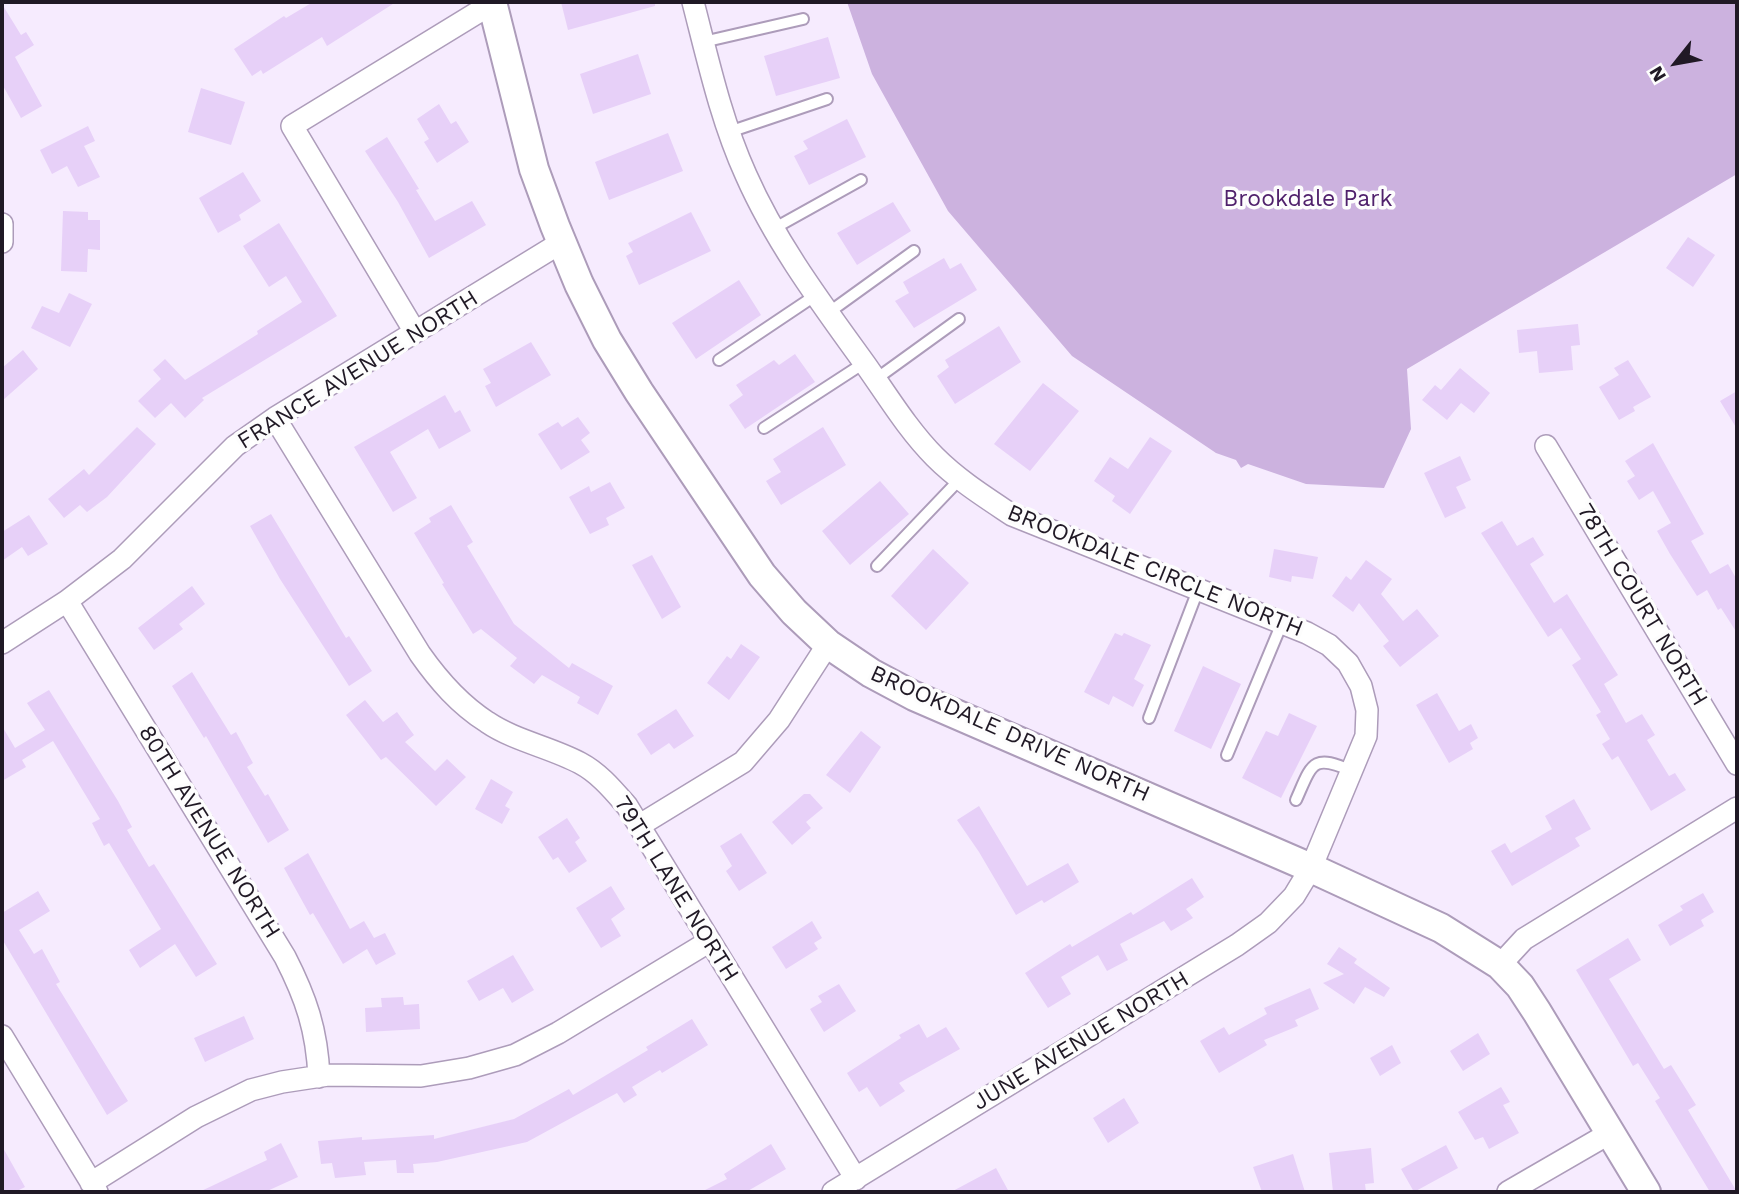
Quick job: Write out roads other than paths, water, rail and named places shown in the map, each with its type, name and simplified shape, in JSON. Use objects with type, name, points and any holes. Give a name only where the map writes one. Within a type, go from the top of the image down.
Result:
[{"type":"street","name":"BROOKDALE CIRCLE NORTH","points":[[694,2],[729,132],[745,174],[773,229],[904,420],[934,456],[960,479],[1012,515],[1282,622],[1329,645],[1348,663],[1361,686],[1367,710],[1366,736],[1311,868]]},
{"type":"street","name":"BROOKDALE DRIVE NORTH","points":[[492,3],[534,169],[579,284],[607,340],[639,392],[762,575],[794,612],[828,644],[871,673],[914,696],[1311,868],[1441,928],[1500,965],[1520,986],[1537,1012],[1646,1192]]},
{"type":"street","points":[[415,332],[292,126],[492,3]]},
{"type":"street","points":[[2,224],[2,242]]},
{"type":"street","name":"FRANCE AVENUE NORTH","points":[[2,643],[67,601],[122,559],[235,446],[275,418],[562,242]]},
{"type":"street","name":"79TH LANE NORTH","points":[[275,418],[412,643],[438,680],[462,705],[489,724],[581,764],[606,782],[627,806],[856,1179]]},
{"type":"street","name":"78TH COURT NORTH","points":[[1546,446],[1737,764]]},
{"type":"street","name":"80TH AVENUE NORTH","points":[[67,601],[285,957],[311,1016],[319,1077]]},
{"type":"street","points":[[640,825],[743,762],[779,720],[828,644]]},
{"type":"street","points":[[1500,965],[1524,939],[1737,808]]},
{"type":"street","name":"JUNE AVENUE NORTH","points":[[833,1192],[1237,945],[1268,923],[1294,896],[1311,868]]},
{"type":"street","points":[[2,1036],[94,1187],[196,1117],[251,1090],[319,1077],[421,1076],[469,1068],[515,1055],[558,1033],[710,941]]},
{"type":"street","points":[[1508,1192],[1609,1132]]},
{"type":"lane","points":[[703,42],[803,19]]},
{"type":"lane","points":[[729,132],[827,99]]},
{"type":"lane","points":[[773,229],[861,180]]},
{"type":"lane","points":[[719,360],[914,251]]},
{"type":"lane","points":[[764,428],[959,319]]},
{"type":"lane","points":[[877,566],[960,479]]},
{"type":"lane","points":[[1149,718],[1198,590]]},
{"type":"lane","points":[[1227,755],[1282,622]]},
{"type":"lane","points":[[1296,800],[1311,768],[1321,762],[1329,761],[1352,771]]},
{"type":"park label","name":"Brookdale Park","points":[[1308,199]]}]
